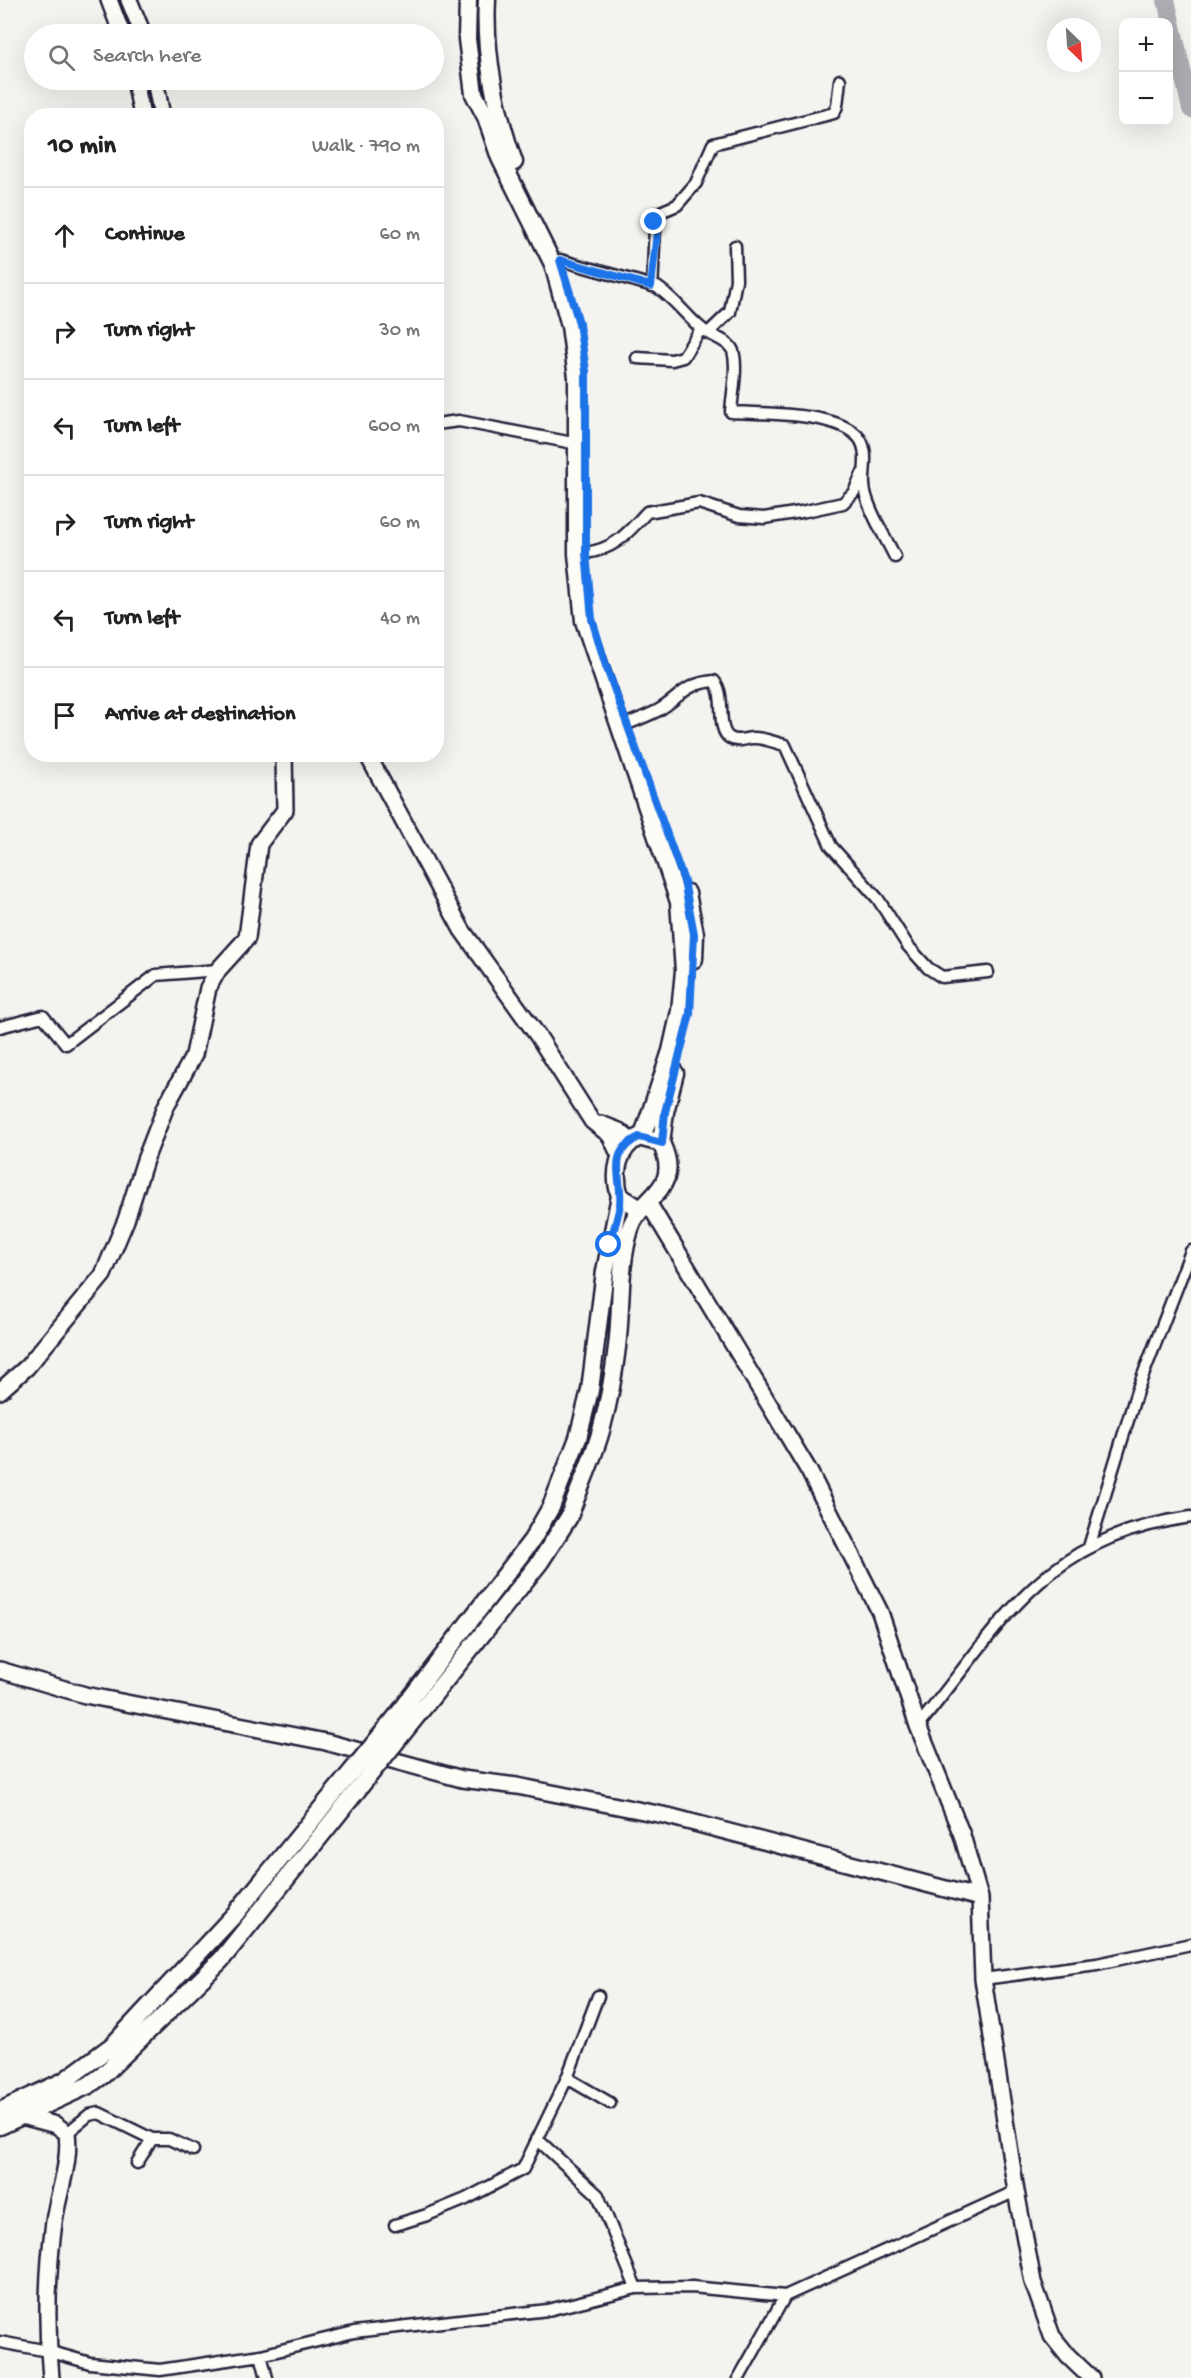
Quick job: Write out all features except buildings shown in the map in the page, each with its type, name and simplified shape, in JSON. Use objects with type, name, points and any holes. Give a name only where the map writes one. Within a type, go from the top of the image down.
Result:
[{"type":"main road","points":[[0,2126],[113,2045],[236,1913],[396,1717],[532,1540],[551,1507],[578,1438],[590,1390],[605,1271],[620,1196],[616,1176],[620,1156],[636,1139],[668,1062],[680,1011],[684,971],[683,937],[674,883],[584,621],[577,554],[577,377],[566,308],[553,264],[500,158],[486,117],[474,94],[467,39],[468,0]]},
{"type":"main road","points":[[0,2111],[22,2110],[103,2075],[220,1960],[540,1562],[569,1517],[602,1428],[617,1346],[623,1261],[630,1228],[635,1216],[664,1182],[667,1161],[662,1143],[665,1112],[690,1014],[694,934],[684,881],[592,619],[586,553],[586,371],[579,323],[560,260],[521,180],[505,137],[488,36],[488,0]]},
{"type":"main road","points":[[636,1139],[662,1143]]},
{"type":"main road","points":[[620,1196],[637,1207],[646,1205]]},
{"type":"street","points":[[109,0],[118,24]]},
{"type":"street","points":[[129,0],[139,24]]},
{"type":"street","points":[[651,286],[657,232],[654,222],[658,213],[673,207],[692,189],[700,177],[713,144],[834,114],[840,80]]},
{"type":"street","points":[[137,90],[140,108]]},
{"type":"street","points":[[156,90],[160,108]]},
{"type":"street","points":[[637,358],[672,360],[683,357],[704,331],[730,312],[736,280],[735,246]]},
{"type":"street","points":[[560,260],[651,286],[667,293],[704,331],[729,344],[733,350],[731,412],[804,416],[850,431],[860,440],[866,455],[864,488],[895,557]]},
{"type":"street","points":[[444,423],[459,421],[578,444]]},
{"type":"street","points":[[586,553],[599,551],[621,540],[634,529],[647,512],[687,503],[716,507],[739,516],[764,518],[843,503],[854,492],[864,471]]},
{"type":"street","points":[[627,724],[658,710],[683,690],[699,682],[714,681],[720,691],[724,731],[729,738],[740,741],[757,738],[785,745],[831,846],[878,899],[908,946],[928,968],[942,977],[988,972]]},
{"type":"street","points":[[0,1391],[27,1367],[103,1275],[126,1220],[145,1160],[166,1106],[194,1055],[208,988],[218,970],[247,938],[259,844],[285,810],[284,762]]},
{"type":"street","points":[[371,762],[462,930],[538,1036],[592,1121],[610,1136],[620,1156]]},
{"type":"street","points":[[0,1027],[43,1016],[66,1044],[156,975],[218,970]]},
{"type":"street","points":[[592,1121],[636,1139]]},
{"type":"street","points":[[658,1222],[664,1182]]},
{"type":"street","points":[[646,1205],[809,1471],[880,1612],[918,1726],[962,1835],[980,1898],[983,1979],[1016,2191],[1033,2282],[1052,2336],[1068,2356],[1091,2378]]},
{"type":"street","points":[[1089,1547],[1137,1391],[1191,1251]]},
{"type":"street","points":[[918,1726],[1007,1612],[1074,1554],[1143,1526],[1191,1517]]},
{"type":"street","points":[[0,1670],[85,1695],[326,1742],[462,1779],[517,1786],[668,1815],[980,1898]]},
{"type":"street","points":[[983,1979],[1097,1964],[1191,1944]]},
{"type":"street","points":[[395,2225],[427,2215],[524,2169],[567,2078],[598,1996]]},
{"type":"street","points":[[567,2078],[610,2103]]},
{"type":"street","points":[[22,2110],[56,2125],[67,2133],[70,2151],[54,2223],[48,2288],[48,2350],[51,2378]]},
{"type":"street","points":[[67,2133],[89,2115],[99,2113],[152,2139],[169,2139],[193,2150]]},
{"type":"street","points":[[137,2163],[152,2139]]},
{"type":"street","points":[[537,2139],[598,2195],[636,2288]]},
{"type":"street","points":[[0,2342],[48,2350],[90,2363],[123,2368],[190,2372],[354,2332],[517,2315],[636,2288],[692,2287],[785,2296],[1016,2191]]},
{"type":"street","points":[[739,2378],[785,2296]]},
{"type":"street","points":[[261,2355],[267,2378]]},
{"type":"waterway","points":[[1166,0],[1191,109]]},
{"type":"route","points":[[609,1245],[620,1205],[616,1176],[620,1156],[629,1143],[639,1137],[662,1143],[665,1112],[690,1014],[694,934],[684,881],[606,666],[592,619],[586,553],[586,371],[579,323],[560,260],[651,286],[657,232],[654,222]]}]
